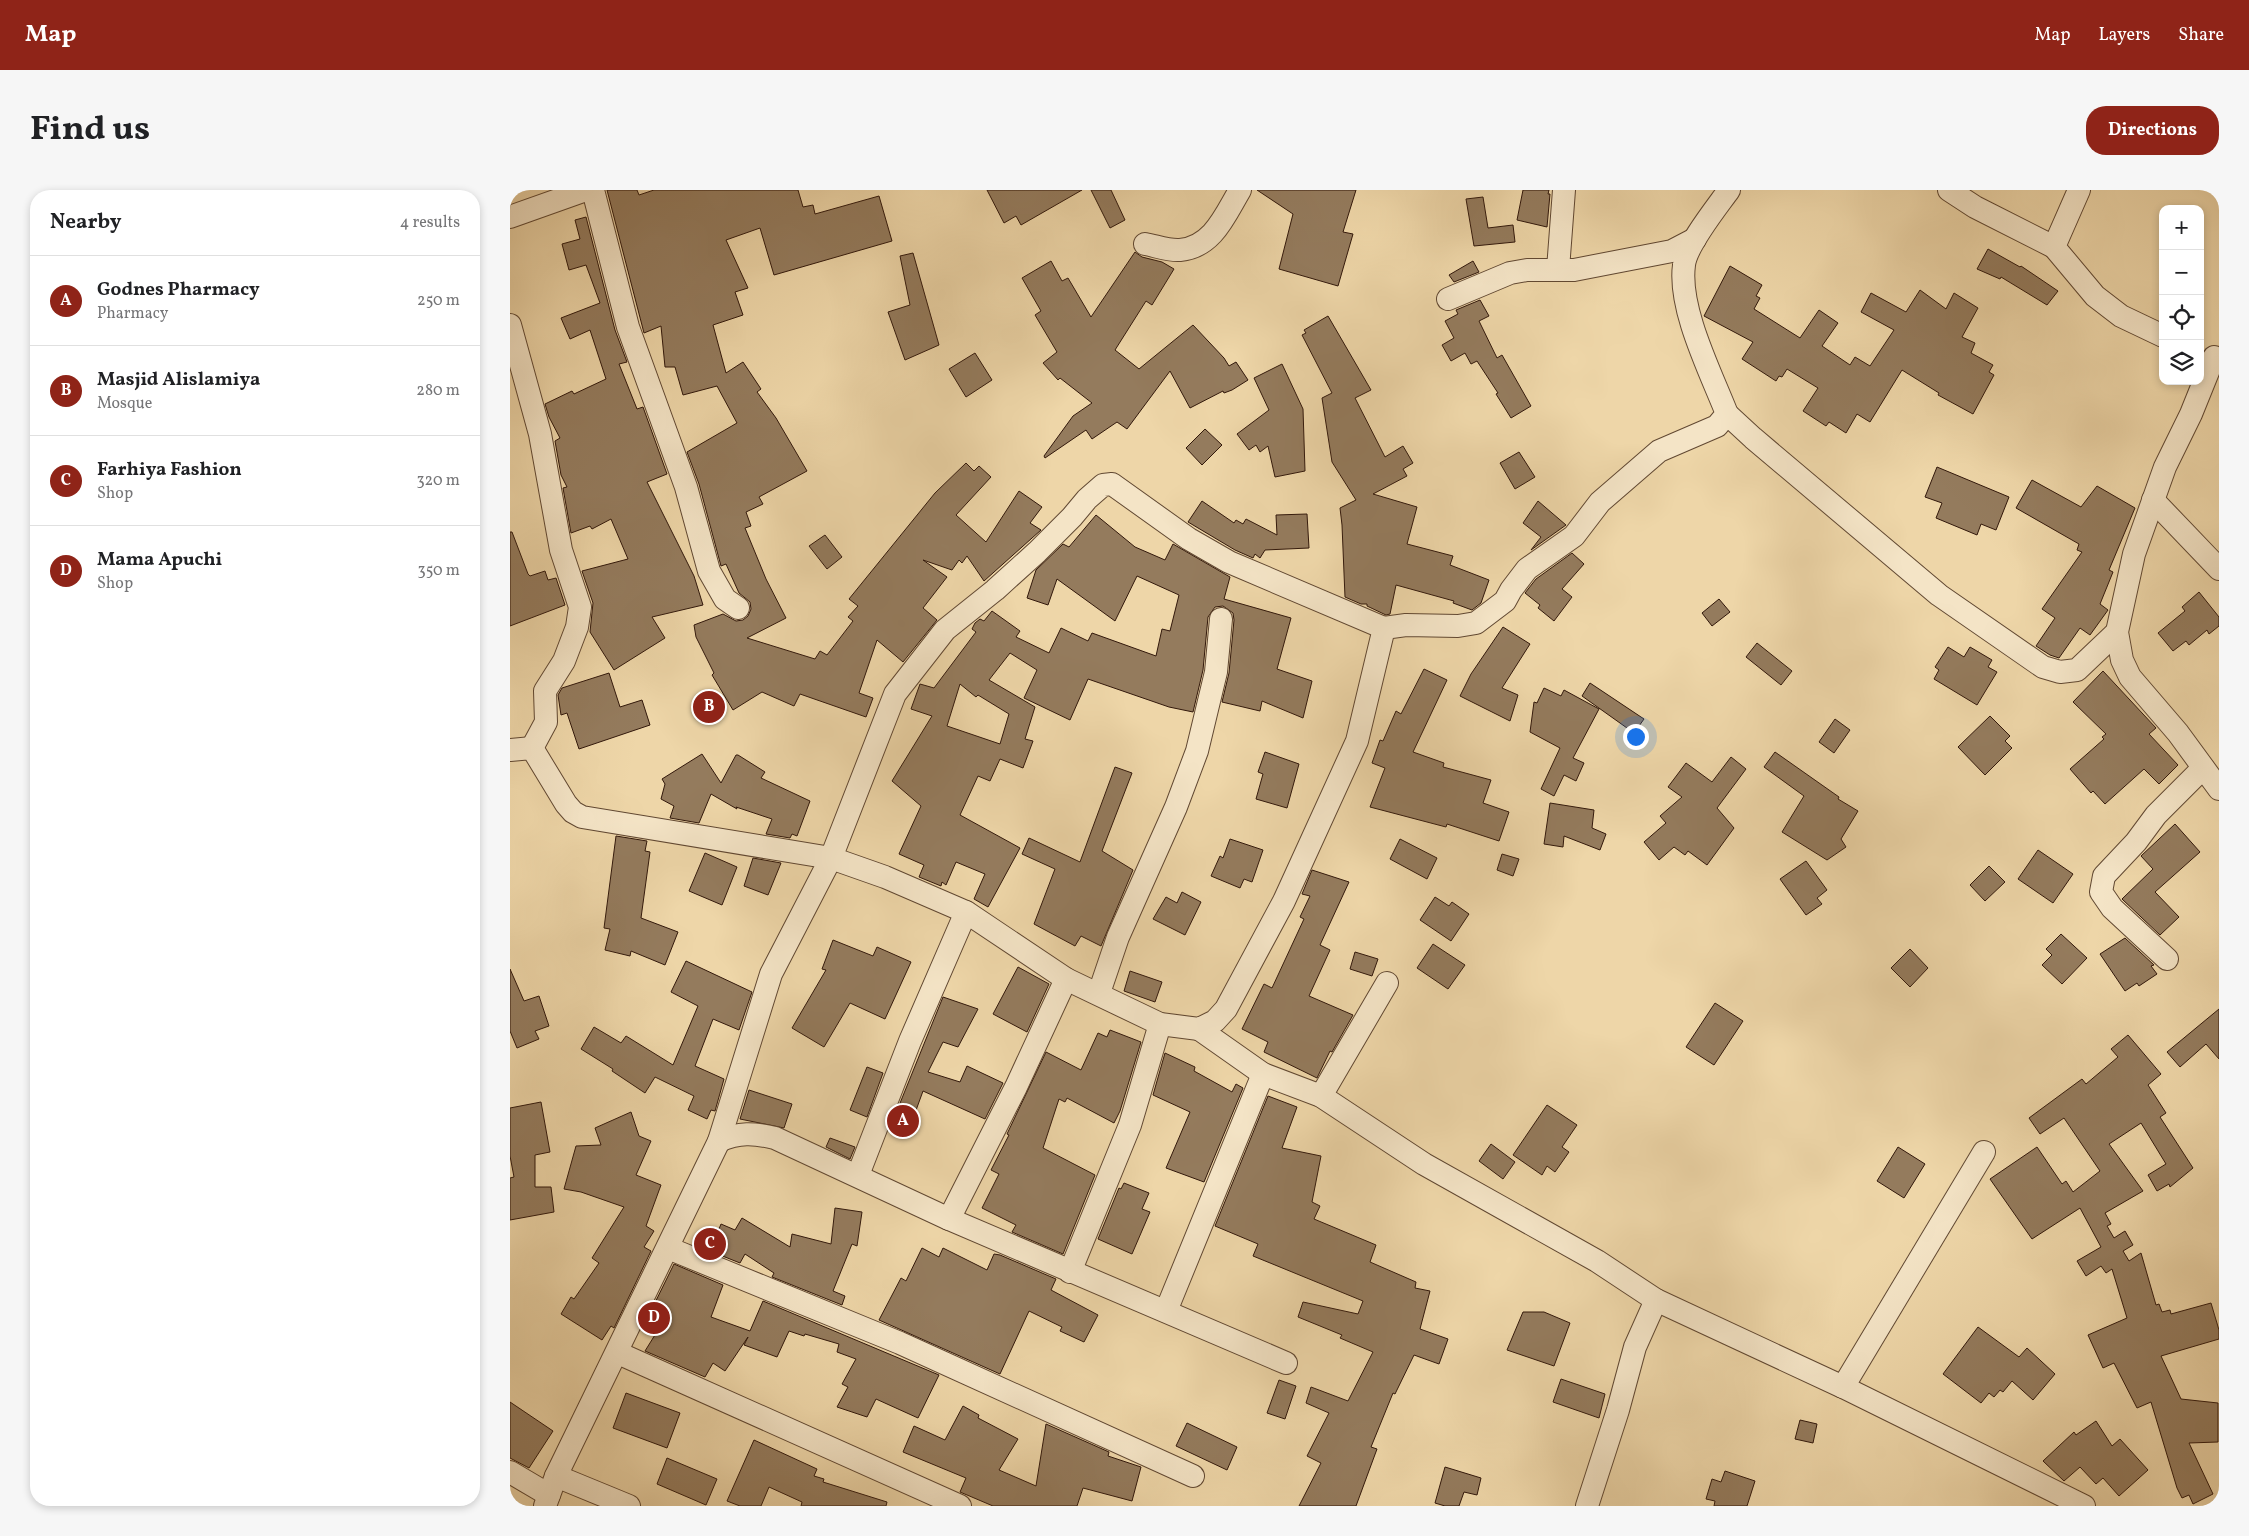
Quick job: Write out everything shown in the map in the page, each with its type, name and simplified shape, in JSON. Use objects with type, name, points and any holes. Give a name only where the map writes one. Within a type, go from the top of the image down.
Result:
[{"type":"street","points":[[510,217],[586,190]]},
{"type":"street","points":[[593,190],[628,327],[686,487],[709,571],[725,599],[738,608]]},
{"type":"street","points":[[1145,244],[1178,250],[1196,247],[1210,237],[1240,190]]},
{"type":"street","points":[[1558,270],[1564,190]]},
{"type":"street","points":[[1729,190],[1695,239],[1684,264],[1685,291],[1690,319],[1727,414],[1939,595],[2043,667],[2060,672],[2078,670],[2118,632]]},
{"type":"street","points":[[1949,190],[1976,207],[2054,247],[2095,296],[2121,316],[2159,334]]},
{"type":"street","points":[[2054,247],[2079,190]]},
{"type":"street","points":[[1448,299],[1510,273],[1527,270],[1574,270],[1672,251],[1695,239]]},
{"type":"street","points":[[510,324],[540,434],[561,550],[580,607],[576,627],[564,661],[545,692],[546,722],[521,749],[573,812],[582,817],[831,858],[885,877],[966,912],[1066,979],[1099,993],[1160,1024],[1198,1030],[1263,1074],[1321,1096],[1424,1164],[1597,1261],[1656,1300],[1843,1387],[2084,1506]]},
{"type":"street","points":[[2211,356],[2191,414],[2165,467],[2134,554],[2118,632],[2122,660],[2130,677],[2178,733],[2219,789]]},
{"type":"street","points":[[550,1493],[719,1140],[771,974],[831,858],[895,694],[945,630],[995,590],[1037,552],[1087,499],[1103,485],[1112,484],[1189,539],[1229,562],[1384,628],[1406,625],[1458,626],[1476,623],[1505,602],[1527,568],[1574,536],[1600,502],[1659,451],[1717,426],[1727,414]]},
{"type":"street","points":[[2153,500],[2219,568]]},
{"type":"street","points":[[1099,993],[1118,937],[1176,807],[1197,750],[1216,672],[1221,619]]},
{"type":"street","points":[[1198,1030],[1215,1021],[1226,1009],[1284,900],[1357,742],[1384,628]]},
{"type":"street","points":[[2167,959],[2112,908],[2101,892],[2104,876],[2136,842],[2156,815],[2203,768]]},
{"type":"street","points":[[858,1175],[910,1041],[966,912]]},
{"type":"street","points":[[949,1219],[1016,1088],[1066,979]]},
{"type":"street","points":[[1321,1096],[1387,983]]},
{"type":"street","points":[[1070,1272],[1130,1125],[1160,1024]]},
{"type":"street","points":[[1166,1311],[1263,1074]]},
{"type":"street","points":[[719,1140],[733,1134],[754,1133],[775,1138],[949,1219],[1286,1363]]},
{"type":"street","points":[[1843,1387],[1984,1152]]},
{"type":"street","points":[[668,1248],[900,1343],[1193,1476]]},
{"type":"street","points":[[1587,1506],[1618,1410],[1635,1347],[1656,1300]]},
{"type":"street","points":[[618,1353],[960,1506]]},
{"type":"street","points":[[510,1472],[550,1493],[629,1506]]},
{"type":"building","points":[[607,190],[637,190],[639,195],[654,190],[798,190],[803,207],[813,205],[815,214],[879,196],[892,241],[774,275],[760,228],[726,240],[748,288],[735,292],[743,315],[713,325],[726,373],[743,362],[761,389],[757,392],[776,418],[807,471],[759,497],[763,504],[746,512],[751,526],[745,528],[766,579],[786,618],[747,638],[815,659],[820,651],[827,655],[853,621],[848,617],[858,606],[849,599],[935,493],[966,463],[974,471],[979,466],[991,477],[956,515],[986,542],[1019,491],[1042,507],[1030,523],[1041,530],[984,581],[967,556],[962,563],[959,560],[952,570],[923,560],[947,577],[923,608],[937,620],[903,662],[877,640],[859,693],[873,698],[866,717],[800,694],[794,706],[762,692],[733,710],[712,675],[714,673],[696,637],[694,625],[723,614],[736,621],[743,620],[748,616],[751,609],[750,602],[739,593],[726,564],[721,566],[699,484],[687,452],[737,423],[717,386],[683,395],[675,367],[665,367],[661,326],[644,333]]},
{"type":"building","points":[[987,190],[1082,190],[1021,225],[1016,216],[1004,223]]},
{"type":"building","points":[[1091,190],[1111,190],[1125,220],[1110,228]]},
{"type":"building","points":[[1257,190],[1356,190],[1343,232],[1353,234],[1338,286],[1279,269],[1293,214]]},
{"type":"building","points":[[1523,190],[1549,190],[1547,227],[1517,220]]},
{"type":"building","points":[[1483,197],[1488,228],[1513,225],[1515,242],[1474,246],[1466,199]]},
{"type":"building","points":[[586,217],[615,330],[627,362],[619,364],[637,409],[643,407],[667,474],[647,482],[694,576],[703,605],[652,617],[665,638],[614,670],[590,632],[593,603],[582,571],[628,559],[611,519],[592,529],[590,526],[571,533],[563,488],[567,487],[561,475],[555,441],[560,438],[549,417],[545,404],[572,391],[574,394],[606,379],[590,330],[570,339],[561,318],[600,303],[586,265],[569,270],[562,244],[580,239],[575,220]]},
{"type":"building","points":[[1988,249],[2021,266],[2058,291],[2047,305],[2001,277],[2000,279],[1977,269]]},
{"type":"building","points":[[1135,252],[1142,257],[1162,262],[1174,269],[1152,305],[1146,301],[1115,350],[1139,369],[1193,325],[1224,358],[1229,366],[1236,362],[1248,380],[1232,390],[1224,393],[1223,391],[1190,408],[1170,371],[1127,429],[1117,422],[1092,439],[1086,430],[1045,458],[1044,456],[1073,416],[1092,403],[1060,378],[1058,380],[1043,363],[1057,352],[1035,315],[1041,311],[1022,278],[1051,261],[1062,281],[1068,278],[1091,317]]},
{"type":"building","points":[[913,253],[939,345],[905,360],[888,312],[910,305],[900,256]]},
{"type":"building","points":[[1473,261],[1479,272],[1454,282],[1449,275]]},
{"type":"building","points":[[1730,266],[1762,285],[1756,296],[1760,298],[1754,309],[1800,338],[1819,310],[1838,323],[1822,346],[1850,365],[1855,357],[1870,366],[1894,330],[1861,312],[1871,293],[1906,312],[1920,290],[1946,309],[1954,293],[1978,308],[1962,337],[1975,343],[1971,353],[1993,365],[1989,372],[1994,375],[1973,414],[1938,395],[1939,393],[1902,370],[1870,422],[1857,414],[1846,433],[1829,422],[1826,426],[1803,411],[1818,388],[1787,369],[1782,377],[1779,376],[1776,381],[1742,359],[1753,342],[1704,316]]},
{"type":"building","points":[[1480,300],[1489,316],[1479,321],[1497,358],[1502,355],[1531,406],[1511,418],[1496,394],[1498,393],[1477,361],[1471,364],[1465,353],[1451,361],[1442,345],[1454,338],[1445,321],[1458,314],[1456,310]]},
{"type":"building","points":[[1328,316],[1371,390],[1355,398],[1385,457],[1403,446],[1413,463],[1403,469],[1407,476],[1373,494],[1417,507],[1407,544],[1453,556],[1450,565],[1489,580],[1481,603],[1472,610],[1453,603],[1454,601],[1396,585],[1390,614],[1386,615],[1367,606],[1367,604],[1361,604],[1345,597],[1340,508],[1356,500],[1332,462],[1322,398],[1332,393],[1302,335],[1306,333],[1304,330]]},
{"type":"building","points":[[975,353],[992,380],[966,397],[949,369]]},
{"type":"building","points":[[1282,364],[1303,409],[1305,471],[1275,477],[1268,446],[1260,452],[1256,445],[1249,450],[1237,434],[1269,410],[1254,378]]},
{"type":"building","points":[[1205,429],[1222,445],[1202,465],[1186,448]]},
{"type":"building","points":[[1519,452],[1535,477],[1515,489],[1500,463]]},
{"type":"building","points":[[1937,467],[2009,497],[1996,530],[1981,524],[1977,535],[1936,518],[1942,503],[1925,497]]},
{"type":"building","points":[[2032,480],[2081,507],[2097,486],[2135,508],[2109,570],[2113,572],[2100,604],[2108,610],[2090,635],[2080,628],[2059,658],[2050,655],[2036,646],[2055,618],[2042,609],[2082,552],[2077,550],[2079,544],[2016,508]]},
{"type":"building","points":[[1202,501],[1234,523],[1236,520],[1243,524],[1246,519],[1277,535],[1276,515],[1307,514],[1309,548],[1265,550],[1260,558],[1255,554],[1253,558],[1235,550],[1188,522]]},
{"type":"building","points":[[1538,501],[1566,525],[1531,550],[1541,537],[1523,523]]},
{"type":"building","points":[[1096,515],[1135,547],[1165,560],[1173,544],[1230,577],[1224,599],[1291,618],[1277,669],[1312,681],[1303,718],[1262,701],[1260,711],[1222,702],[1229,673],[1234,620],[1233,613],[1223,606],[1215,607],[1208,617],[1203,670],[1193,712],[1169,707],[1088,679],[1070,720],[1024,698],[1037,670],[1010,653],[989,680],[1035,707],[1025,739],[1033,741],[1023,768],[1000,759],[990,781],[978,776],[960,815],[1020,848],[988,907],[974,899],[985,874],[956,862],[946,885],[942,882],[941,886],[919,877],[924,865],[899,854],[921,806],[892,781],[932,716],[911,709],[920,684],[934,688],[976,632],[972,629],[975,623],[980,619],[984,621],[992,611],[1020,631],[1016,637],[1049,653],[1061,628],[1088,641],[1092,633],[1156,656],[1162,629],[1170,631],[1179,595],[1137,576],[1115,621],[1057,579],[1048,605],[1027,598],[1036,570],[1063,544],[1069,547]],"holes":[[[960,684],[976,697],[978,695],[1009,714],[1000,744],[947,726]]]},
{"type":"building","points":[[510,532],[512,532],[528,574],[530,576],[545,571],[548,580],[556,578],[565,605],[510,626]]},
{"type":"building","points":[[825,535],[842,557],[827,569],[809,546]]},
{"type":"building","points":[[1572,553],[1584,564],[1562,589],[1572,597],[1554,621],[1538,608],[1540,605],[1525,593],[1536,579]]},
{"type":"building","points":[[2199,592],[2219,617],[2219,626],[2209,634],[2207,630],[2189,645],[2186,641],[2173,651],[2158,633],[2185,611],[2182,607]]},
{"type":"building","points":[[1719,599],[1730,612],[1712,626],[1702,613]]},
{"type":"building","points":[[1503,627],[1530,644],[1502,688],[1518,695],[1510,721],[1460,696],[1471,674]]},
{"type":"building","points":[[1757,643],[1792,671],[1781,685],[1746,657]]},
{"type":"building","points":[[1948,647],[1964,657],[1970,647],[1992,660],[1988,667],[1997,672],[1977,705],[1934,679],[1939,670],[1935,667]]},
{"type":"building","points":[[1424,669],[1447,680],[1413,752],[1444,763],[1443,767],[1491,780],[1483,803],[1509,812],[1499,841],[1447,824],[1446,827],[1370,807],[1385,768],[1372,763],[1380,740],[1383,741],[1396,711],[1401,714]]},
{"type":"building","points":[[2103,671],[2156,728],[2149,734],[2178,765],[2159,784],[2144,769],[2105,804],[2093,791],[2091,793],[2070,769],[2104,739],[2102,737],[2106,734],[2073,702]]},
{"type":"building","points":[[609,673],[620,707],[642,700],[650,725],[579,749],[567,713],[561,715],[558,695],[562,688]]},
{"type":"building","points":[[1590,683],[1644,719],[1634,733],[1582,696]]},
{"type":"building","points":[[1544,688],[1561,696],[1564,690],[1599,709],[1573,758],[1584,763],[1576,781],[1564,775],[1554,796],[1541,789],[1560,748],[1530,732],[1534,702],[1537,703]]},
{"type":"building","points":[[1990,716],[2010,736],[2005,741],[2012,748],[1985,775],[1958,747]]},
{"type":"building","points":[[1835,719],[1850,730],[1834,753],[1819,742]]},
{"type":"building","points":[[1265,752],[1299,764],[1287,808],[1256,799],[1263,774],[1258,772]]},
{"type":"building","points":[[1775,752],[1839,797],[1838,799],[1858,811],[1841,839],[1846,847],[1827,860],[1782,832],[1804,796],[1764,767]]},
{"type":"building","points":[[702,754],[721,783],[736,755],[738,755],[765,772],[761,778],[810,801],[797,836],[792,834],[790,838],[766,834],[772,819],[736,807],[737,809],[711,794],[699,823],[670,818],[674,806],[661,799],[665,784],[662,779]]},
{"type":"building","points":[[1731,757],[1746,769],[1717,808],[1734,828],[1707,865],[1688,851],[1685,855],[1674,847],[1659,860],[1644,842],[1666,823],[1660,816],[1682,797],[1668,787],[1686,763],[1712,782]]},
{"type":"building","points":[[1115,767],[1132,773],[1102,851],[1133,870],[1101,946],[1081,936],[1075,946],[1034,924],[1055,869],[1022,854],[1029,838],[1080,862]]},
{"type":"building","points":[[1550,803],[1594,810],[1592,828],[1606,834],[1600,850],[1564,836],[1563,847],[1544,844]]},
{"type":"building","points":[[2175,824],[2200,852],[2155,892],[2179,917],[2160,935],[2122,899],[2153,869],[2141,856]]},
{"type":"building","points":[[616,836],[647,841],[645,851],[650,852],[641,918],[678,932],[665,965],[631,951],[630,956],[605,950],[610,929],[604,928]]},
{"type":"building","points":[[1230,839],[1263,850],[1252,882],[1244,879],[1240,888],[1211,876],[1220,856],[1223,858]]},
{"type":"building","points":[[1400,839],[1437,858],[1427,879],[1390,859]]},
{"type":"building","points":[[2038,850],[2073,874],[2053,903],[2018,879]]},
{"type":"building","points":[[705,853],[737,867],[722,905],[689,891]]},
{"type":"building","points":[[1502,854],[1519,859],[1513,876],[1497,870]]},
{"type":"building","points":[[753,858],[781,863],[768,895],[744,886]]},
{"type":"building","points":[[1806,861],[1827,890],[1817,898],[1822,904],[1806,915],[1780,879]]},
{"type":"building","points":[[1989,866],[2005,882],[1985,901],[1970,885]]},
{"type":"building","points":[[1312,870],[1349,882],[1320,945],[1330,950],[1309,996],[1353,1015],[1332,1052],[1330,1051],[1317,1078],[1264,1052],[1268,1042],[1242,1029],[1264,984],[1272,988],[1304,919],[1300,917],[1310,896],[1302,894]]},
{"type":"building","points":[[1182,892],[1201,902],[1185,935],[1153,919],[1166,897],[1177,903]]},
{"type":"building","points":[[1435,897],[1449,906],[1452,902],[1469,914],[1451,941],[1420,920]]},
{"type":"building","points":[[2061,934],[2087,958],[2062,984],[2042,965],[2052,955],[2046,949]]},
{"type":"building","points":[[2125,938],[2154,965],[2151,966],[2157,974],[2139,986],[2137,983],[2125,991],[2100,954]]},
{"type":"building","points":[[833,940],[873,956],[877,947],[911,962],[885,1019],[850,1003],[824,1047],[792,1028],[826,970],[822,969]]},
{"type":"building","points":[[1433,944],[1465,965],[1448,989],[1417,968]]},
{"type":"building","points":[[1910,949],[1928,968],[1910,987],[1891,968]]},
{"type":"building","points":[[1355,952],[1378,959],[1372,976],[1350,969]]},
{"type":"building","points":[[686,961],[752,992],[739,1030],[713,1019],[695,1066],[724,1079],[715,1111],[711,1110],[707,1119],[688,1110],[694,1096],[655,1077],[645,1093],[612,1071],[613,1069],[581,1049],[594,1027],[621,1043],[626,1036],[673,1065],[698,1006],[671,992]]},
{"type":"building","points":[[1018,967],[1049,984],[1027,1032],[993,1014]]},
{"type":"building","points":[[510,969],[524,1001],[539,996],[549,1026],[535,1031],[539,1039],[517,1048],[510,1031]]},
{"type":"building","points":[[1130,971],[1162,982],[1155,1002],[1124,991]]},
{"type":"building","points":[[943,997],[978,1009],[958,1047],[943,1042],[928,1072],[960,1082],[967,1066],[1003,1083],[985,1119],[923,1091],[911,1124],[894,1118]]},
{"type":"building","points":[[1715,1003],[1743,1021],[1714,1065],[1686,1047]]},
{"type":"building","points":[[2219,1009],[2219,1059],[2206,1044],[2180,1067],[2167,1052]]},
{"type":"building","points":[[1110,1030],[1141,1042],[1120,1111],[1114,1123],[1067,1098],[1065,1102],[1059,1099],[1043,1148],[1095,1175],[1063,1254],[1012,1232],[1016,1225],[982,1208],[999,1174],[991,1170],[1009,1135],[1007,1134],[1046,1052],[1081,1070],[1098,1033],[1107,1037]]},
{"type":"building","points":[[2128,1035],[2161,1074],[2148,1085],[2166,1113],[2160,1117],[2193,1168],[2170,1187],[2169,1184],[2157,1191],[2148,1175],[2166,1164],[2141,1123],[2109,1144],[2143,1191],[2105,1213],[2111,1224],[2107,1226],[2114,1238],[2125,1231],[2133,1245],[2123,1251],[2129,1261],[2141,1253],[2156,1305],[2159,1304],[2162,1312],[2170,1310],[2171,1314],[2211,1303],[2219,1330],[2219,1339],[2161,1356],[2181,1399],[2218,1403],[2218,1442],[2189,1443],[2213,1494],[2193,1504],[2189,1495],[2182,1498],[2177,1488],[2151,1402],[2137,1408],[2114,1363],[2103,1368],[2088,1335],[2127,1318],[2112,1269],[2106,1273],[2101,1266],[2086,1276],[2077,1261],[2101,1247],[2080,1208],[2032,1239],[1990,1179],[2037,1147],[2062,1184],[2066,1181],[2073,1192],[2100,1171],[2064,1118],[2040,1134],[2029,1118],[2082,1079],[2086,1084],[2118,1057],[2111,1049]]},
{"type":"building","points":[[1165,1053],[1195,1067],[1194,1071],[1232,1092],[1236,1084],[1243,1088],[1204,1182],[1166,1168],[1190,1112],[1153,1095]]},
{"type":"building","points":[[867,1067],[883,1073],[867,1117],[850,1110]]},
{"type":"building","points":[[749,1090],[792,1104],[784,1128],[740,1119]]},
{"type":"building","points":[[1268,1096],[1297,1107],[1282,1148],[1321,1156],[1312,1202],[1320,1206],[1314,1219],[1376,1245],[1370,1262],[1416,1282],[1415,1288],[1430,1291],[1420,1329],[1448,1339],[1439,1364],[1414,1355],[1395,1394],[1393,1393],[1371,1447],[1377,1449],[1356,1506],[1299,1506],[1321,1463],[1307,1456],[1329,1413],[1306,1403],[1311,1387],[1348,1401],[1373,1352],[1340,1338],[1342,1335],[1298,1317],[1303,1302],[1358,1314],[1363,1301],[1253,1256],[1258,1244],[1215,1226]]},
{"type":"building","points":[[541,1102],[550,1152],[535,1155],[535,1187],[551,1187],[554,1212],[510,1220],[510,1178],[514,1177],[510,1156],[510,1108]]},
{"type":"building","points":[[1547,1105],[1577,1125],[1562,1147],[1569,1152],[1555,1172],[1547,1166],[1542,1175],[1513,1155]]},
{"type":"building","points":[[631,1112],[639,1136],[651,1141],[636,1175],[661,1185],[646,1226],[654,1231],[644,1247],[651,1251],[614,1328],[611,1326],[602,1340],[561,1314],[571,1297],[574,1299],[599,1263],[592,1258],[624,1207],[581,1192],[564,1189],[576,1146],[601,1145],[595,1128]]},
{"type":"building","points":[[830,1138],[855,1147],[850,1159],[826,1147]]},
{"type":"building","points":[[1491,1144],[1515,1162],[1503,1179],[1479,1161]]},
{"type":"building","points":[[1898,1147],[1925,1164],[1904,1198],[1877,1181]]},
{"type":"building","points":[[1124,1183],[1149,1193],[1142,1209],[1150,1212],[1132,1254],[1098,1239],[1119,1188],[1121,1189]]},
{"type":"building","points":[[835,1208],[862,1212],[857,1246],[852,1244],[833,1291],[845,1296],[842,1305],[772,1277],[774,1273],[745,1254],[740,1263],[695,1245],[699,1235],[709,1239],[713,1227],[719,1229],[721,1224],[735,1230],[742,1218],[790,1247],[792,1234],[831,1244]]},
{"type":"building","points":[[922,1248],[939,1257],[943,1248],[987,1270],[994,1254],[1000,1255],[1056,1279],[1051,1290],[1098,1315],[1084,1342],[1060,1331],[1062,1327],[1029,1311],[1000,1374],[879,1320],[901,1278],[906,1281]]},
{"type":"building","points":[[674,1264],[723,1285],[711,1317],[750,1331],[763,1301],[939,1375],[918,1418],[876,1399],[867,1417],[837,1407],[848,1387],[842,1384],[856,1359],[837,1352],[839,1344],[805,1334],[804,1336],[789,1331],[777,1357],[744,1345],[748,1337],[725,1371],[713,1363],[705,1377],[645,1351],[658,1330],[645,1323]]},
{"type":"building","points":[[1523,1312],[1544,1312],[1570,1323],[1554,1366],[1507,1350]]},
{"type":"building","points":[[1978,1327],[2019,1357],[2027,1348],[2055,1374],[2033,1400],[2012,1381],[2003,1392],[2000,1390],[1994,1397],[1989,1393],[1981,1403],[1943,1374]]},
{"type":"building","points":[[1561,1379],[1605,1394],[1599,1418],[1553,1402]]},
{"type":"building","points":[[1279,1380],[1296,1386],[1285,1419],[1267,1413]]},
{"type":"building","points":[[626,1393],[680,1413],[667,1448],[613,1428]]},
{"type":"building","points":[[510,1402],[553,1431],[529,1468],[510,1458]]},
{"type":"building","points":[[963,1406],[979,1415],[978,1418],[1018,1439],[999,1470],[1036,1486],[1046,1424],[1109,1452],[1108,1456],[1141,1467],[1132,1501],[1083,1488],[1077,1506],[993,1506],[960,1492],[966,1478],[903,1452],[914,1426],[945,1440]]},
{"type":"building","points":[[1800,1420],[1817,1424],[1813,1443],[1795,1439]]},
{"type":"building","points":[[2096,1421],[2112,1446],[2120,1439],[2148,1470],[2119,1496],[2103,1478],[2096,1484],[2080,1467],[2064,1481],[2043,1461],[2074,1432],[2076,1435]]},
{"type":"building","points":[[1187,1423],[1237,1447],[1227,1470],[1176,1446]]},
{"type":"building","points":[[754,1440],[817,1469],[814,1476],[824,1479],[823,1482],[887,1502],[886,1506],[801,1506],[802,1502],[769,1487],[761,1506],[740,1506],[727,1501]]},
{"type":"building","points":[[667,1458],[717,1479],[706,1505],[657,1484]]},
{"type":"building","points":[[1445,1467],[1481,1478],[1477,1495],[1464,1492],[1459,1506],[1445,1506],[1435,1503]]},
{"type":"building","points":[[1725,1471],[1755,1481],[1747,1506],[1714,1506],[1715,1501],[1706,1499],[1712,1479],[1721,1482]]},
{"type":"place","name":"Masjid Alislamiya","points":[[709,707]]},
{"type":"place","name":"Godnes Pharmacy","points":[[903,1121]]},
{"type":"place","name":"Farhiya Fashion","points":[[710,1244]]},
{"type":"place","name":"Mama Apuchi","points":[[654,1318]]}]
